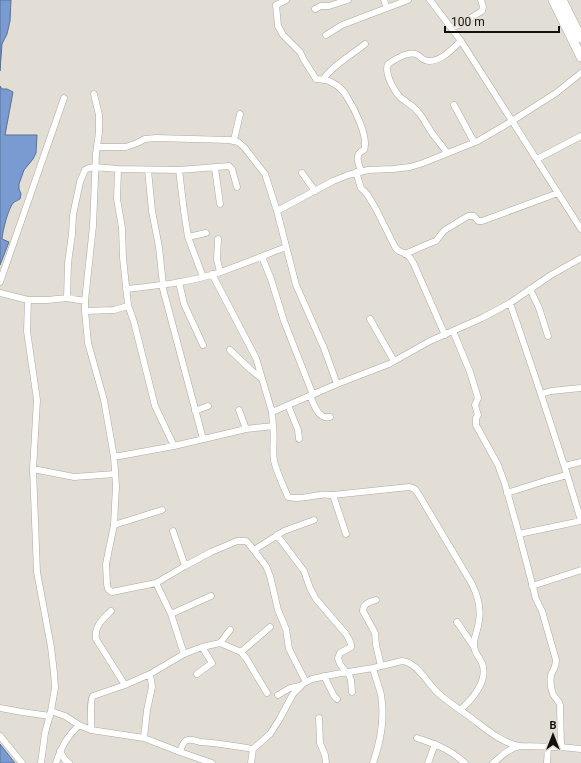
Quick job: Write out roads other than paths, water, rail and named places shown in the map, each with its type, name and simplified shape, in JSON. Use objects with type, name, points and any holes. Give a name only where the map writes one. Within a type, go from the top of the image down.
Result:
[{"type":"main road","points":[[553,0],[581,57]]},
{"type":"main road","points":[[562,0],[581,38]]},
{"type":"street","points":[[286,0],[276,5],[278,26],[283,35],[300,52],[316,79],[331,82],[347,96],[363,130],[365,146],[364,150],[358,154],[361,188],[367,194],[378,213],[395,247],[398,251],[411,259],[445,335]]},
{"type":"street","points":[[315,9],[321,6],[329,6],[348,0]]},
{"type":"street","points":[[384,0],[387,8]]},
{"type":"street","points":[[326,35],[342,25],[408,0]]},
{"type":"street","points":[[430,0],[462,41],[581,229]]},
{"type":"street","points":[[451,28],[482,11],[483,7],[481,0]]},
{"type":"street","points":[[447,153],[417,111],[410,103],[401,98],[396,92],[390,80],[387,68],[388,64],[410,53],[429,61],[438,59],[462,41]]},
{"type":"street","points":[[322,80],[331,70],[365,44]]},
{"type":"street","points":[[277,211],[341,178],[359,172],[410,167],[474,142],[512,121],[556,92],[581,73]]},
{"type":"street","points":[[94,94],[100,125],[95,167],[93,226],[85,311],[88,343],[104,400],[114,457],[116,486],[114,525],[106,564],[108,588],[112,592],[156,583],[211,552],[237,541],[246,541],[266,566],[270,576],[278,610],[286,629],[290,649],[306,682]]},
{"type":"street","points":[[0,282],[64,98]]},
{"type":"street","points":[[454,105],[474,142]]},
{"type":"street","points":[[234,140],[240,114]]},
{"type":"street","points":[[537,159],[581,136]]},
{"type":"street","points":[[97,147],[126,146],[138,143],[145,139],[156,138],[234,140],[244,147],[264,171],[277,211],[296,285],[324,348],[337,384]]},
{"type":"street","points":[[67,298],[68,263],[74,208],[83,172],[87,169],[95,167],[179,170],[227,166],[230,167],[237,187]]},
{"type":"street","points":[[215,168],[220,204]]},
{"type":"street","points":[[118,169],[117,199],[122,228],[123,258],[128,306],[134,322],[155,406],[174,446]]},
{"type":"street","points":[[148,170],[152,211],[159,247],[163,285],[203,439]]},
{"type":"street","points":[[179,170],[188,237],[204,277]]},
{"type":"street","points":[[302,173],[315,191]]},
{"type":"street","points":[[405,254],[436,241],[442,232],[468,216],[474,216],[478,221],[482,221],[558,193]]},
{"type":"street","points":[[188,237],[206,233]]},
{"type":"street","points":[[218,239],[217,259],[220,272]]},
{"type":"street","points":[[126,289],[163,285],[204,277],[262,257],[286,246]]},
{"type":"street","points":[[262,257],[318,414],[325,418],[330,417]]},
{"type":"street","points":[[272,412],[337,384],[372,371],[482,318],[510,303],[551,275],[581,258]]},
{"type":"street","points":[[212,274],[256,358],[272,412],[274,460],[288,497],[294,498],[333,495],[409,486],[413,487],[472,584],[478,598],[480,618],[474,647]]},
{"type":"street","points":[[179,282],[184,304],[202,345]]},
{"type":"street","points":[[530,289],[539,308],[548,336]]},
{"type":"street","points":[[0,293],[28,300],[67,298],[85,301]]},
{"type":"street","points":[[28,300],[27,331],[38,400],[33,469],[37,572],[51,647],[55,688],[45,733],[41,763]]},
{"type":"street","points":[[510,303],[568,475],[581,521],[519,534]]},
{"type":"street","points":[[85,311],[114,310],[128,306]]},
{"type":"street","points":[[370,319],[394,361]]},
{"type":"street","points":[[454,331],[470,372],[478,398],[475,405],[478,415],[476,418],[476,425],[498,465],[519,534],[532,586],[542,611],[556,660],[556,666],[551,677],[551,689],[560,705],[561,747]]},
{"type":"street","points":[[230,350],[261,378]]},
{"type":"street","points":[[541,394],[551,391],[581,388]]},
{"type":"street","points":[[288,405],[298,430],[299,439]]},
{"type":"street","points":[[195,411],[208,406]]},
{"type":"street","points":[[239,410],[246,429]]},
{"type":"street","points":[[114,457],[174,446],[246,429],[273,426]]},
{"type":"street","points":[[565,466],[581,462]]},
{"type":"street","points":[[33,469],[74,477],[115,474]]},
{"type":"street","points":[[507,493],[568,475]]},
{"type":"street","points":[[333,495],[346,534]]},
{"type":"street","points":[[114,525],[162,510]]},
{"type":"street","points":[[254,550],[290,528],[314,520]]},
{"type":"street","points":[[173,531],[185,566]]},
{"type":"street","points":[[277,535],[304,571],[316,599],[349,639],[351,647],[340,653],[338,658],[340,664],[347,672],[351,680],[352,692]]},
{"type":"street","points":[[532,586],[581,570]]},
{"type":"street","points":[[156,583],[170,614],[184,654]]},
{"type":"street","points":[[170,614],[211,596]]},
{"type":"street","points":[[376,600],[364,605],[362,611],[375,633],[380,666]]},
{"type":"street","points":[[112,611],[97,627],[96,639],[125,685]]},
{"type":"street","points":[[457,622],[474,647],[483,666],[484,673],[483,679],[477,691],[467,704],[460,710]]},
{"type":"street","points":[[240,652],[270,627]]},
{"type":"street","points":[[220,643],[230,630]]},
{"type":"street","points":[[240,652],[250,641]]},
{"type":"street","points":[[91,730],[91,698],[93,696],[125,685],[150,674],[184,654],[202,647],[220,643],[240,652],[246,658],[267,693]]},
{"type":"street","points":[[197,674],[212,664],[202,647]]},
{"type":"street","points":[[251,763],[253,749],[270,734],[293,694],[300,686],[312,679],[324,676],[373,668],[402,661],[412,664],[436,692],[460,710],[499,738],[511,744],[520,746]]},
{"type":"street","points":[[373,668],[380,694],[382,712],[381,736],[373,763]]},
{"type":"street","points":[[144,738],[147,710],[152,687],[150,674]]},
{"type":"street","points":[[324,676],[337,699]]},
{"type":"street","points":[[278,695],[290,688],[300,686]]},
{"type":"street","points":[[0,708],[22,712],[50,713],[65,716],[79,725],[91,730],[144,738],[212,763]]},
{"type":"street","points":[[319,718],[320,743],[325,755],[326,763]]},
{"type":"street","points":[[56,763],[67,738],[79,725]]},
{"type":"street","points":[[0,736],[22,763]]},
{"type":"street","points":[[417,738],[451,751],[465,763]]},
{"type":"street","points":[[180,752],[186,740],[220,743],[253,749]]},
{"type":"street","points":[[428,763],[435,744]]},
{"type":"street","points":[[493,763],[514,747],[520,746],[548,746],[581,749]]},
{"type":"street","points":[[548,746],[548,763]]},
{"type":"street","points":[[60,751],[69,763]]},
{"type":"water","points":[[0,0],[11,0],[10,21],[7,34],[2,44],[0,71]]},
{"type":"water","points":[[0,86],[2,89],[7,89],[13,92],[5,135],[37,135],[36,153],[24,170],[19,184],[21,194],[20,199],[14,202],[6,219],[2,239],[9,242],[0,265]]},
{"type":"water","points":[[0,744],[15,763],[0,763]]}]
